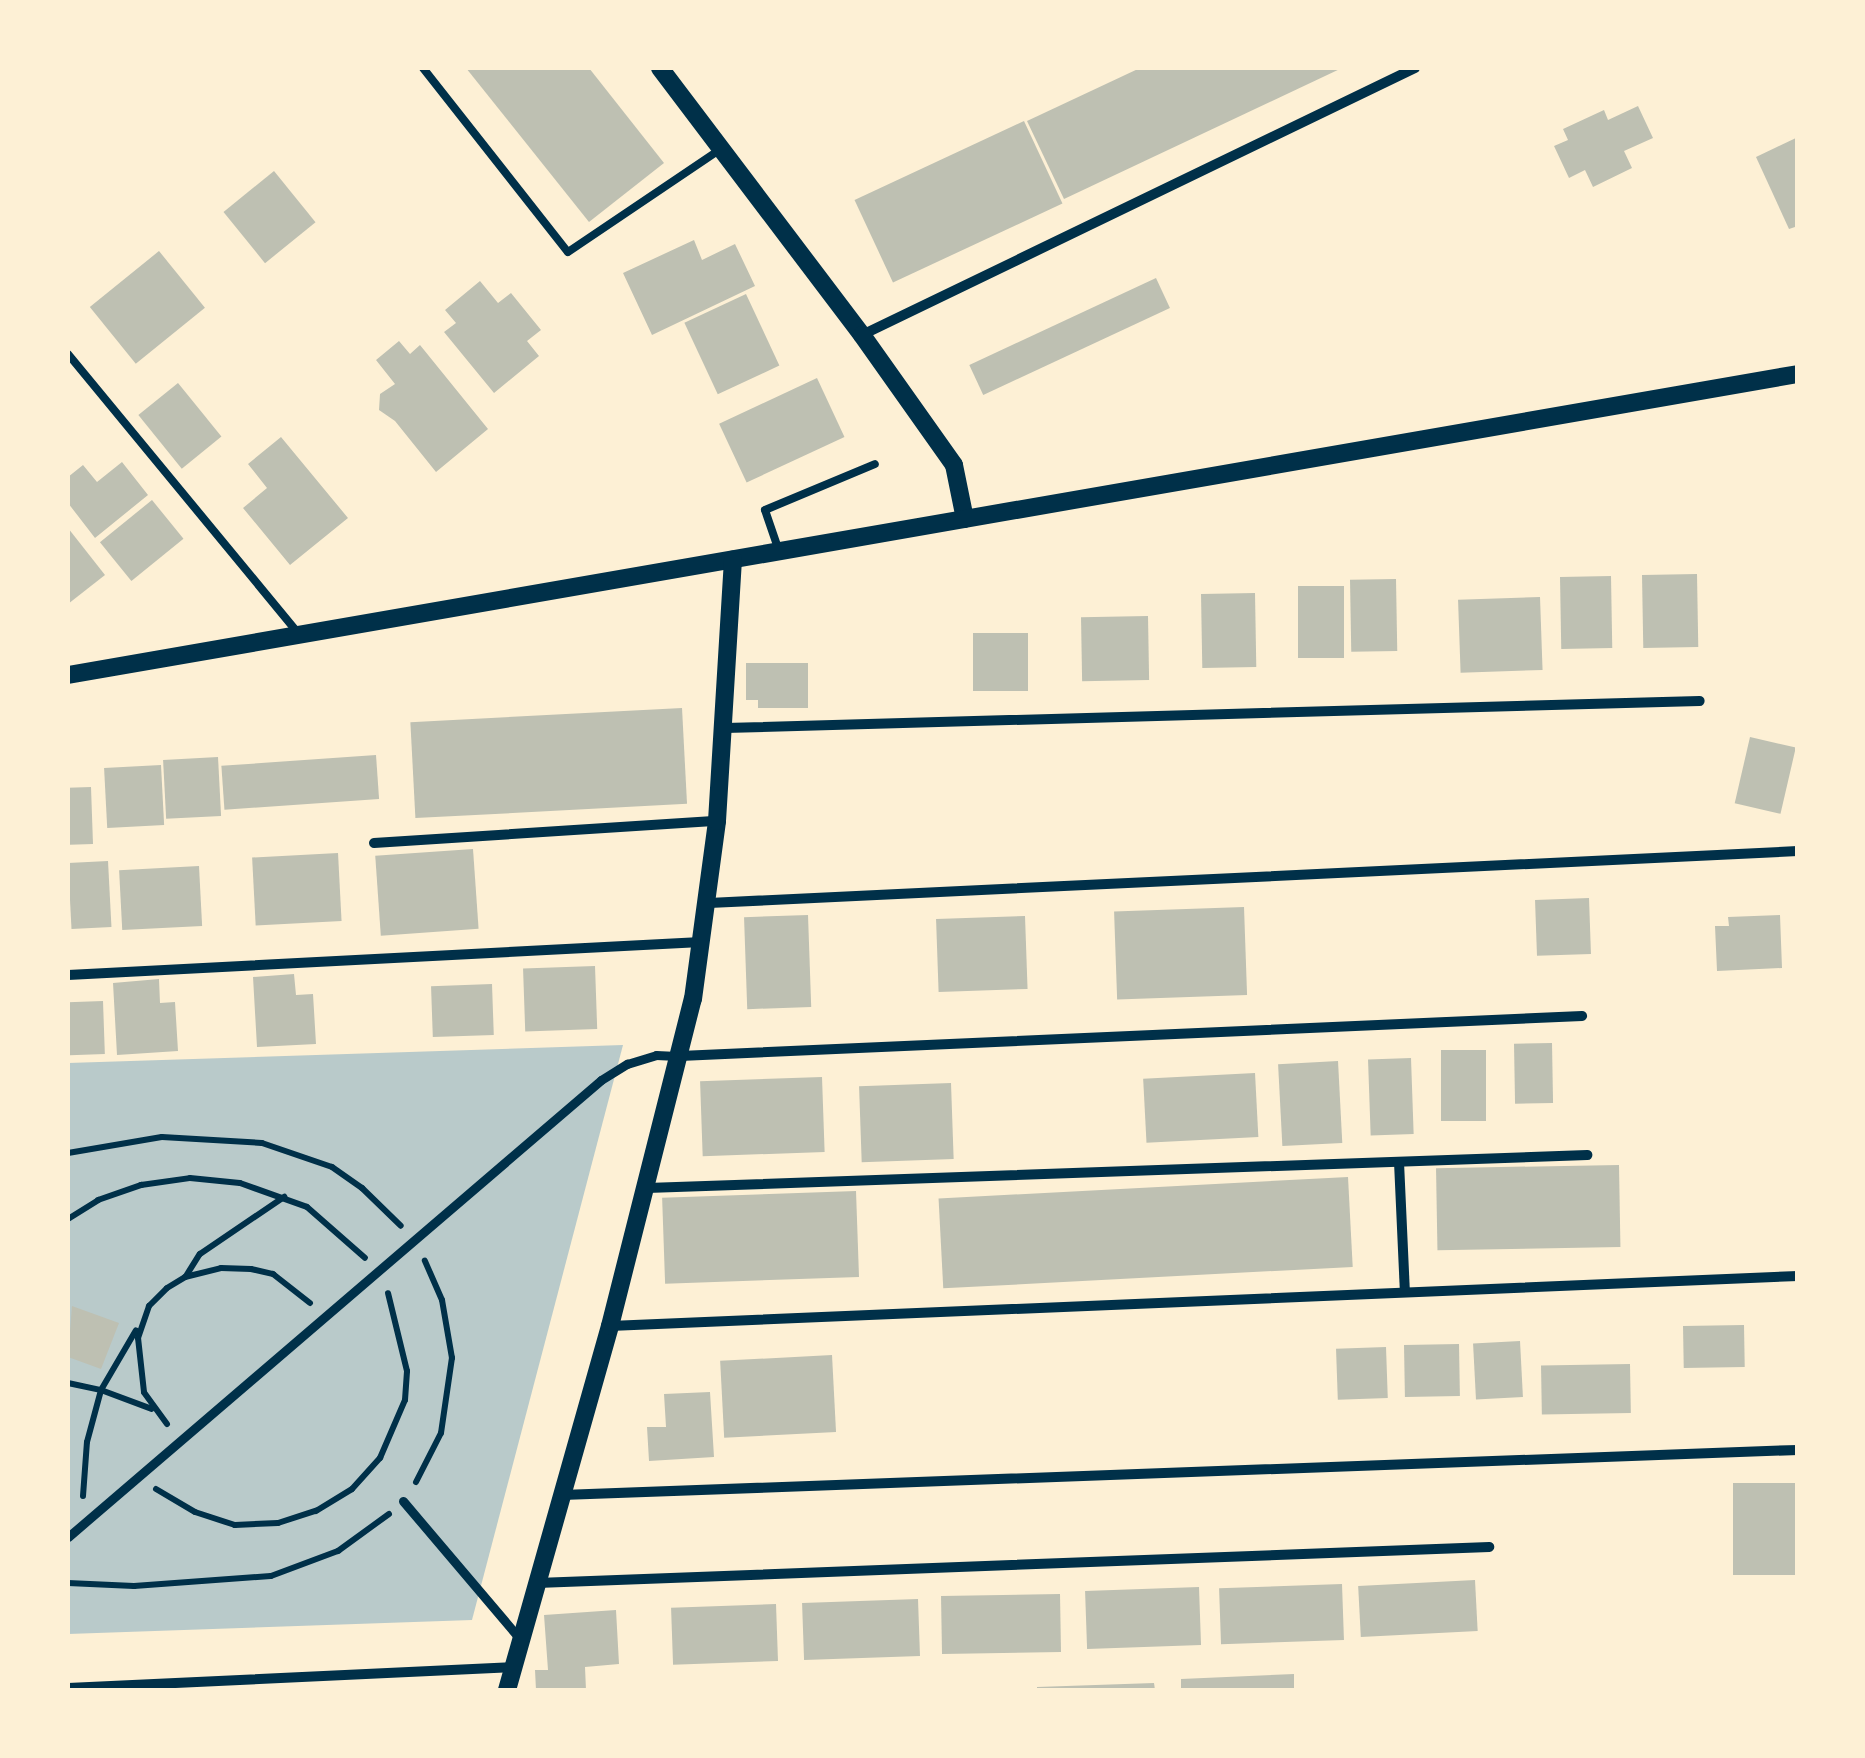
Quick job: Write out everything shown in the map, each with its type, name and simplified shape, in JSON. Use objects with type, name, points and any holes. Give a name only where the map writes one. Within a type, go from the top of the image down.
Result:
[{"type":"street","points":[[660,68],[862,334],[954,465],[966,519]]},
{"type":"street","points":[[862,334],[1414,68]]},
{"type":"street","points":[[68,675],[1798,374]]},
{"type":"street","points":[[507,1690],[610,1326],[680,1056],[702,942],[717,821],[733,559]]},
{"type":"street","points":[[725,728],[1700,702]]},
{"type":"street","points":[[374,843],[717,821]]},
{"type":"street","points":[[708,903],[1798,851]]},
{"type":"street","points":[[68,975],[702,942]]},
{"type":"street","points":[[68,1537],[601,1080],[627,1064],[656,1055],[1582,1016]]},
{"type":"street","points":[[646,1188],[1587,1154]]},
{"type":"street","points":[[1399,1162],[1405,1292]]},
{"type":"street","points":[[610,1326],[1798,1276]]},
{"type":"street","points":[[562,1494],[1798,1450]]},
{"type":"street","points":[[404,1501],[521,1640]]},
{"type":"street","points":[[537,1583],[1489,1547]]},
{"type":"street","points":[[68,1688],[514,1668]]},
{"type":"lane","points":[[423,68],[568,252],[722,148]]},
{"type":"lane","points":[[68,354],[299,634]]},
{"type":"lane","points":[[779,551],[765,510],[875,464]]},
{"type":"path","points":[[85,1522],[82,1487],[101,1390],[149,1306],[185,1277],[200,1254],[285,1196]]},
{"type":"path","points":[[185,1277],[221,1268],[272,1274],[325,1317]]},
{"type":"path","points":[[140,1326],[139,1367],[152,1409]]},
{"type":"path","points":[[68,1383],[101,1390],[152,1409],[182,1440]]},
{"type":"shaded area","points":[[623,1045],[472,1620],[68,1634],[68,1063]]},
{"type":"building","points":[[466,68],[589,68],[664,163],[589,222]]},
{"type":"building","points":[[1140,68],[1342,68],[1064,199],[1027,121]]},
{"type":"building","points":[[1638,106],[1653,138],[1624,151],[1632,168],[1593,187],[1585,170],[1569,178],[1554,146],[1568,140],[1563,129],[1604,110],[1608,120]]},
{"type":"building","points":[[1024,121],[1062,203],[893,283],[855,200]]},
{"type":"building","points":[[1798,137],[1798,226],[1789,229],[1756,157]]},
{"type":"building","points":[[274,171],[316,222],[265,263],[223,212]]},
{"type":"building","points":[[694,240],[702,260],[735,244],[755,286],[652,335],[623,273]]},
{"type":"building","points":[[159,251],[205,308],[136,364],[90,307]]},
{"type":"building","points":[[1156,278],[1170,308],[983,395],[969,365]]},
{"type":"building","points":[[480,281],[498,303],[511,293],[541,330],[527,341],[539,356],[494,393],[444,332],[456,323],[445,310]]},
{"type":"building","points":[[746,294],[779,366],[718,394],[684,323]]},
{"type":"building","points":[[399,341],[410,354],[420,345],[488,429],[436,472],[395,421],[379,410],[380,394],[395,384],[376,360]]},
{"type":"building","points":[[817,378],[844,437],[747,483],[719,424]]},
{"type":"building","points":[[178,383],[221,437],[182,469],[138,415]]},
{"type":"building","points":[[281,437],[348,518],[290,565],[243,508],[267,488],[248,464]]},
{"type":"building","points":[[122,462],[148,495],[95,538],[68,503],[68,477],[83,465],[97,482]]},
{"type":"building","points":[[152,500],[183,539],[131,581],[100,542]]},
{"type":"building","points":[[68,528],[105,575],[68,604]]},
{"type":"building","points":[[1697,574],[1698,647],[1643,648],[1642,575]]},
{"type":"building","points":[[1611,576],[1612,648],[1561,649],[1560,577]]},
{"type":"building","points":[[1396,579],[1397,651],[1351,652],[1350,580]]},
{"type":"building","points":[[1298,586],[1344,586],[1344,658],[1298,658]]},
{"type":"building","points":[[1255,593],[1256,667],[1202,668],[1201,594]]},
{"type":"building","points":[[1540,597],[1543,670],[1461,673],[1458,600]]},
{"type":"building","points":[[1148,616],[1149,680],[1082,681],[1081,617]]},
{"type":"building","points":[[973,633],[1028,633],[1028,691],[973,691]]},
{"type":"building","points":[[746,663],[808,663],[808,708],[758,708],[758,700],[746,700]]},
{"type":"building","points":[[682,708],[687,804],[415,818],[410,722]]},
{"type":"building","points":[[1750,737],[1796,748],[1780,814],[1735,803]]},
{"type":"building","points":[[376,755],[379,799],[224,810],[221,766]]},
{"type":"building","points":[[218,757],[221,816],[166,819],[163,760]]},
{"type":"building","points":[[161,765],[164,825],[107,828],[104,768]]},
{"type":"building","points":[[91,787],[93,844],[70,845],[68,788]]},
{"type":"building","points":[[473,849],[479,929],[381,936],[375,856]]},
{"type":"building","points":[[338,853],[342,921],[256,925],[252,858]]},
{"type":"building","points":[[108,861],[111,927],[72,929],[68,863]]},
{"type":"building","points":[[199,866],[202,926],[122,930],[119,870]]},
{"type":"building","points":[[1589,898],[1591,954],[1537,956],[1535,900]]},
{"type":"building","points":[[1244,907],[1247,995],[1117,999],[1114,912]]},
{"type":"building","points":[[808,915],[811,1007],[747,1009],[744,917]]},
{"type":"building","points":[[1780,915],[1782,968],[1717,971],[1715,926],[1729,926],[1728,917]]},
{"type":"building","points":[[1025,916],[1028,989],[939,992],[936,919]]},
{"type":"building","points":[[595,966],[597,1029],[525,1031],[523,969]]},
{"type":"building","points":[[294,974],[296,995],[313,994],[316,1044],[257,1047],[253,977]]},
{"type":"building","points":[[159,979],[160,1003],[175,1002],[178,1051],[117,1055],[113,983]]},
{"type":"building","points":[[492,984],[494,1035],[433,1037],[431,986]]},
{"type":"building","points":[[103,1001],[105,1054],[70,1055],[68,1002]]},
{"type":"building","points":[[1552,1043],[1553,1103],[1515,1104],[1514,1044]]},
{"type":"building","points":[[1441,1050],[1486,1050],[1486,1121],[1441,1121]]},
{"type":"building","points":[[1411,1058],[1414,1134],[1371,1135],[1368,1060]]},
{"type":"building","points":[[1338,1061],[1342,1143],[1282,1146],[1278,1064]]},
{"type":"building","points":[[1255,1073],[1258,1137],[1147,1143],[1143,1079]]},
{"type":"building","points":[[822,1077],[825,1152],[703,1156],[700,1081]]},
{"type":"building","points":[[951,1083],[954,1159],[862,1162],[859,1086]]},
{"type":"building","points":[[1619,1165],[1620,1247],[1437,1250],[1436,1168]]},
{"type":"building","points":[[1348,1177],[1353,1267],[943,1288],[939,1198]]},
{"type":"building","points":[[856,1191],[859,1277],[665,1284],[662,1198]]},
{"type":"building","points":[[72,1306],[119,1323],[101,1369],[68,1357]]},
{"type":"building","points":[[1744,1325],[1745,1367],[1684,1368],[1683,1326]]},
{"type":"building","points":[[1520,1341],[1523,1397],[1476,1399],[1473,1343]]},
{"type":"building","points":[[1459,1344],[1460,1396],[1405,1397],[1404,1345]]},
{"type":"building","points":[[1386,1347],[1388,1398],[1338,1400],[1336,1349]]},
{"type":"building","points":[[832,1355],[836,1432],[724,1438],[720,1361]]},
{"type":"building","points":[[1630,1364],[1631,1413],[1542,1415],[1541,1366]]},
{"type":"building","points":[[710,1392],[714,1457],[649,1461],[647,1427],[666,1427],[664,1394]]},
{"type":"building","points":[[1733,1483],[1798,1483],[1798,1575],[1733,1575]]},
{"type":"building","points":[[1475,1580],[1478,1631],[1361,1637],[1358,1586]]},
{"type":"building","points":[[1342,1584],[1344,1640],[1221,1644],[1219,1588]]},
{"type":"building","points":[[1199,1587],[1201,1645],[1087,1649],[1085,1591]]},
{"type":"building","points":[[1060,1594],[1061,1652],[942,1654],[941,1596]]},
{"type":"building","points":[[918,1599],[920,1656],[804,1660],[802,1603]]},
{"type":"building","points":[[776,1604],[778,1661],[673,1665],[671,1608]]},
{"type":"building","points":[[616,1610],[619,1664],[585,1667],[586,1690],[536,1690],[535,1670],[548,1670],[544,1615]]},
{"type":"building","points":[[1294,1674],[1294,1690],[1181,1690],[1181,1679]]},
{"type":"building","points":[[1154,1683],[1155,1690],[1037,1690],[1037,1687]]}]
